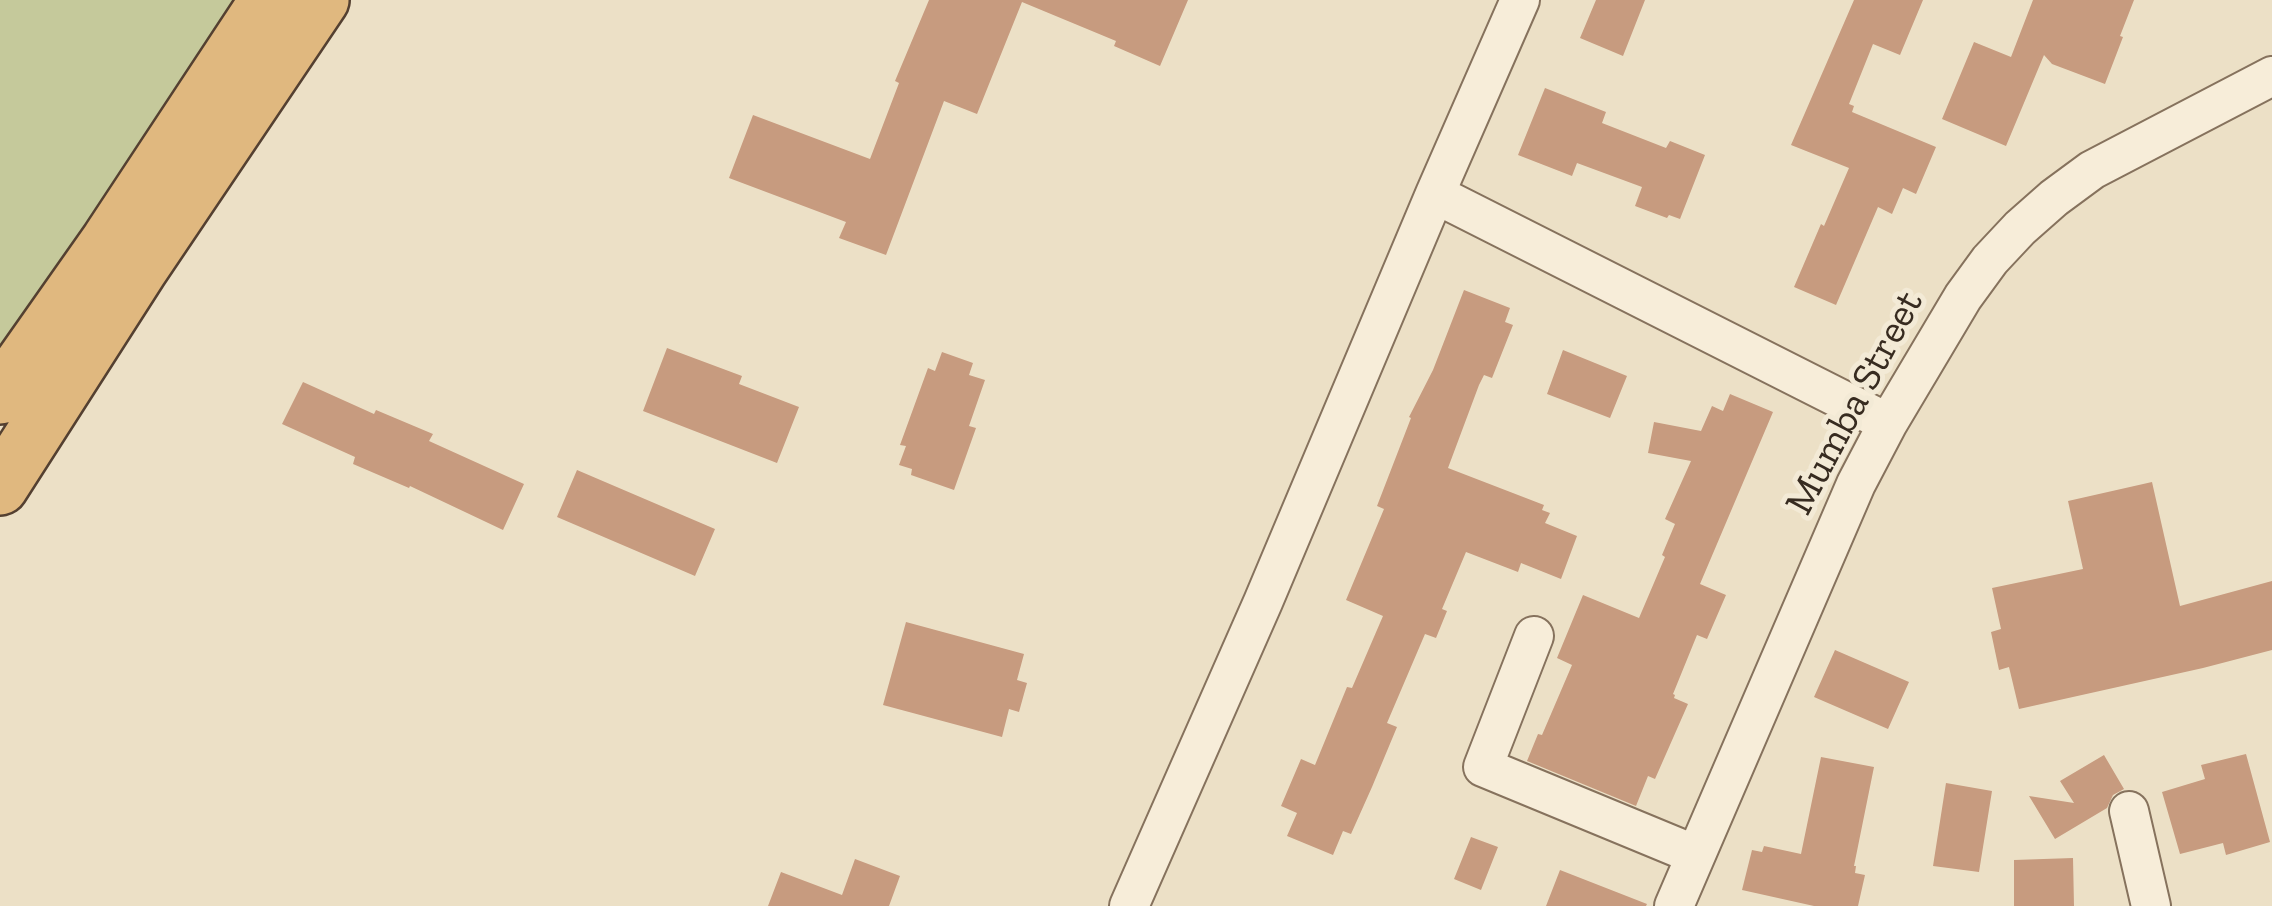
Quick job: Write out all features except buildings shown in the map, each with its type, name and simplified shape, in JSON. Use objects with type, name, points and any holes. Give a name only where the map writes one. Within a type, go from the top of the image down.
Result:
[{"type":"highway","points":[[0,396],[109,241],[268,0]]},
{"type":"highway","points":[[0,487],[321,0]]},
{"type":"street","points":[[1129,906],[1520,0]]},
{"type":"street","name":"Mumba Street","points":[[1674,906],[1856,484],[1963,297],[2020,228],[2092,170],[2272,76]]},
{"type":"street","points":[[1435,194],[1888,423]]},
{"type":"street","points":[[1534,636],[1483,767],[1696,855]]},
{"type":"street","points":[[2129,810],[2151,906]]},
{"type":"green space","points":[[0,0],[246,0],[0,369]]}]
